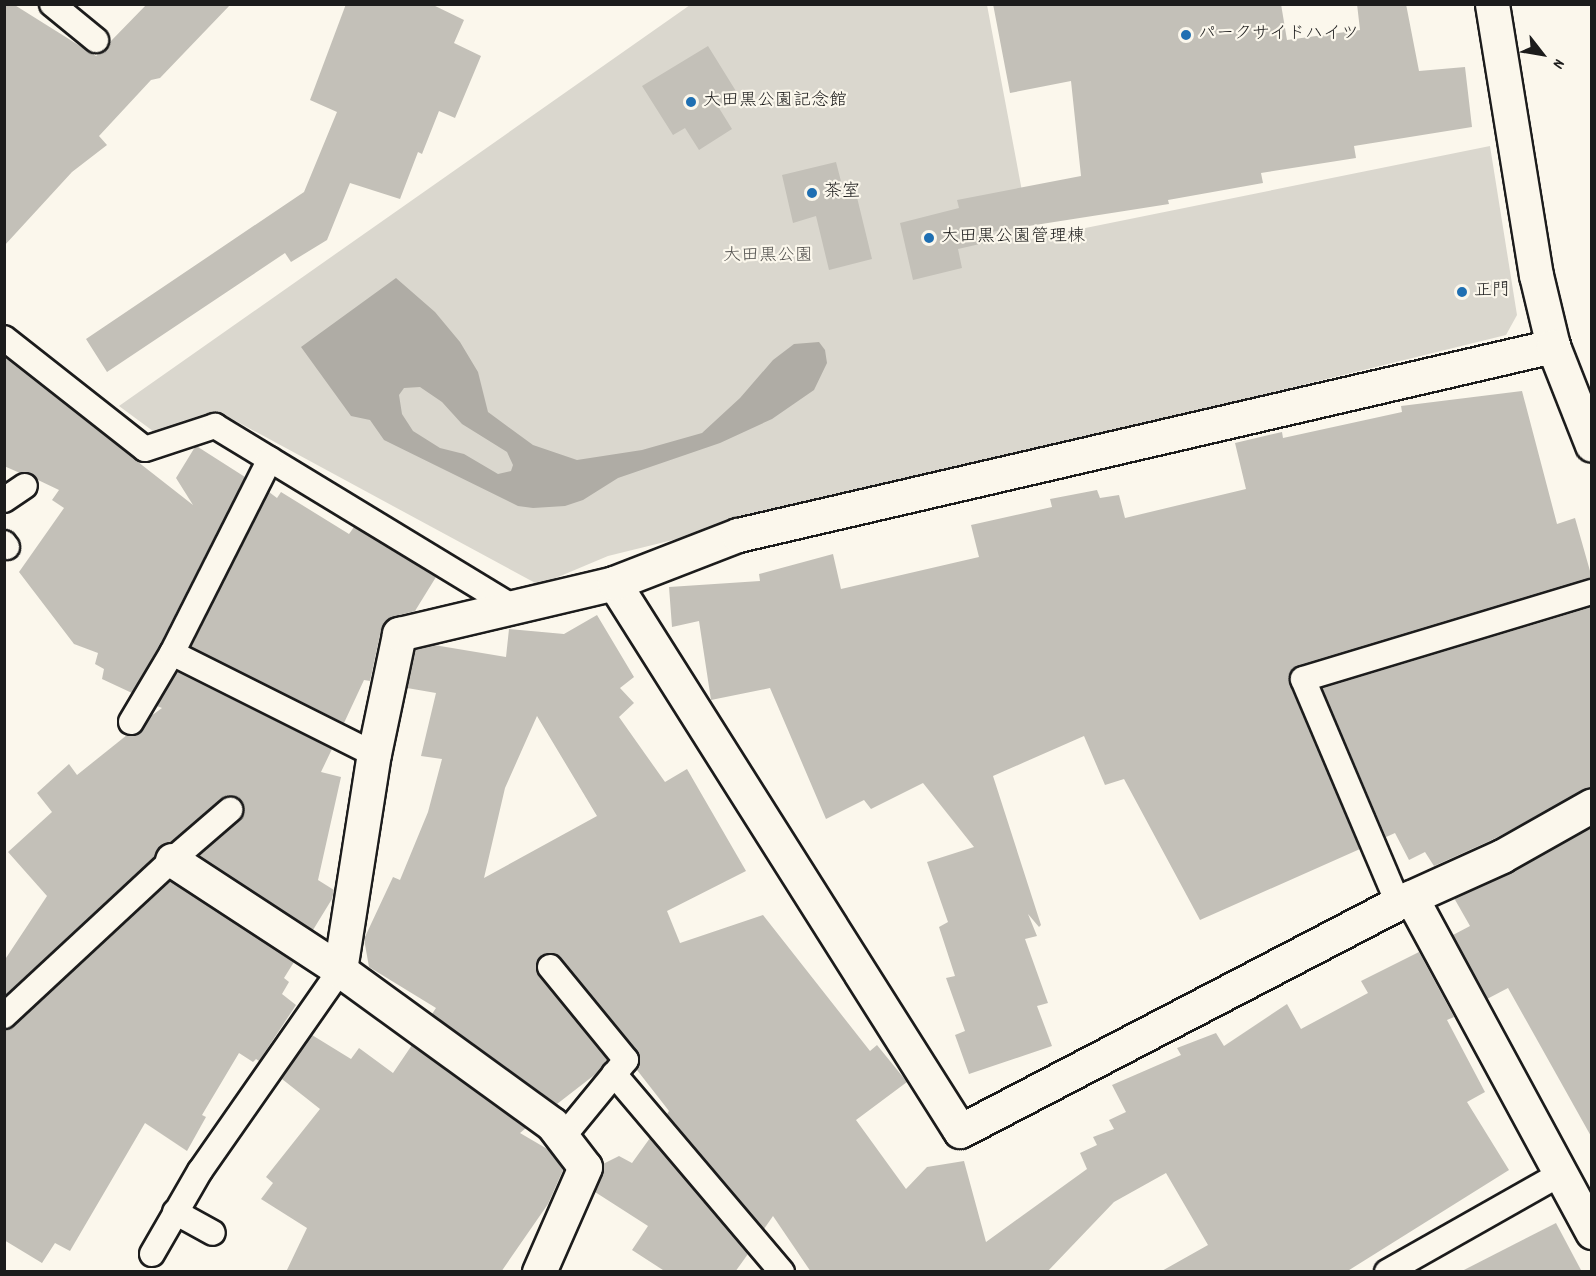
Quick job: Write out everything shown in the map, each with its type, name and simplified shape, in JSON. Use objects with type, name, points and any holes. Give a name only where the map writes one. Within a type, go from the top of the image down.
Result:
[{"type":"street","points":[[1492,4],[1536,275],[1553,346],[1592,445]]},
{"type":"street","points":[[340,970],[374,754],[399,634],[614,583],[738,535],[1553,346]]},
{"type":"street","points":[[614,583],[960,1131],[1404,900],[1502,856],[1592,805]]},
{"type":"street","points":[[172,860],[340,970],[552,1124],[585,1167],[539,1272]]},
{"type":"street","points":[[1404,900],[1592,1232]]},
{"type":"lane","points":[[52,4],[96,40]]},
{"type":"lane","points":[[4,338],[145,449],[215,426],[514,608]]},
{"type":"lane","points":[[131,722],[172,653],[270,459]]},
{"type":"lane","points":[[4,500],[25,486]]},
{"type":"lane","points":[[1404,900],[1303,679],[1592,592]]},
{"type":"lane","points":[[172,653],[374,754]]},
{"type":"lane","points":[[4,1016],[172,860],[230,810]]},
{"type":"lane","points":[[550,967],[626,1060],[562,1138]]},
{"type":"lane","points":[[152,1254],[175,1212],[340,970]]},
{"type":"lane","points":[[614,1074],[782,1272]]},
{"type":"lane","points":[[1387,1272],[1560,1174]]},
{"type":"lane","points":[[175,1212],[213,1233]]},
{"type":"green space","name":"大田黒公園","points":[[690,5],[987,5],[1031,239],[1490,146],[1517,315],[1506,335],[608,556],[539,585],[221,413],[157,434],[119,406]]},
{"type":"shaded area","points":[[396,278],[435,312],[460,342],[478,372],[488,412],[533,445],[577,460],[642,450],[702,433],[740,398],[773,360],[794,344],[819,342],[825,350],[827,363],[814,390],[772,419],[720,443],[618,478],[583,500],[565,506],[533,508],[518,506],[384,440],[370,420],[351,416],[301,347]],"holes":[[[420,387],[442,402],[462,424],[507,452],[513,465],[511,471],[498,474],[464,454],[440,448],[413,431],[402,414],[399,395],[404,388]]]},
{"type":"building","points":[[4,4],[13,4],[96,56],[107,49],[110,42],[147,4],[231,4],[160,78],[151,80],[99,136],[107,145],[72,172],[4,246]]},
{"type":"building","points":[[346,4],[431,4],[464,20],[454,43],[481,56],[455,118],[439,111],[422,154],[418,152],[400,199],[350,183],[327,240],[291,262],[285,253],[107,372],[86,339],[304,192],[337,112],[310,100]]},
{"type":"building","points":[[993,4],[1281,4],[1287,40],[1360,30],[1357,4],[1406,4],[1419,71],[1465,67],[1472,127],[1354,146],[1356,158],[1261,173],[1263,183],[1168,200],[1169,204],[991,232],[993,241],[958,249],[962,268],[913,280],[900,223],[959,208],[957,200],[1081,176],[1071,81],[1010,93]]},
{"type":"building","name":"大田黒公園記念館","points":[[708,46],[739,96],[719,108],[732,129],[699,150],[685,128],[673,135],[642,86]]},
{"type":"building","points":[[836,162],[843,189],[854,185],[872,259],[829,270],[816,216],[793,223],[782,175]]},
{"type":"building","points":[[4,357],[193,505],[176,478],[195,447],[245,477],[159,646],[132,693],[102,679],[104,669],[95,664],[98,653],[74,644],[19,572],[64,508],[52,500],[59,490],[38,480],[31,473],[20,473],[4,466]]},
{"type":"building","points":[[1522,391],[1557,524],[1575,518],[1592,578],[1293,669],[1289,676],[1290,685],[1360,849],[1200,920],[1124,779],[1105,785],[1084,736],[993,776],[1041,925],[1039,927],[1028,914],[1037,936],[1025,939],[1048,1003],[1037,1006],[1052,1046],[969,1074],[955,1035],[965,1031],[946,978],[955,976],[939,927],[948,922],[927,862],[974,847],[923,783],[871,809],[864,800],[826,819],[770,688],[711,700],[699,621],[672,627],[669,587],[760,581],[759,574],[833,554],[841,589],[979,557],[971,525],[1052,507],[1050,499],[1097,490],[1100,498],[1119,495],[1125,518],[1246,489],[1235,443],[1282,432],[1283,438],[1402,412],[1401,406]]},
{"type":"building","points":[[269,492],[277,498],[281,492],[349,534],[354,527],[436,577],[415,611],[385,621],[370,681],[364,680],[344,723],[191,647]]},
{"type":"building","points":[[1592,607],[1592,786],[1494,839],[1434,866],[1425,852],[1409,860],[1395,833],[1386,837],[1322,688]]},
{"type":"building","points":[[597,615],[634,677],[620,688],[634,703],[619,717],[665,782],[687,769],[746,871],[667,911],[680,943],[763,915],[870,1051],[877,1045],[907,1082],[856,1120],[906,1189],[927,1167],[964,1161],[986,1242],[1087,1169],[1080,1153],[1097,1145],[1093,1137],[1114,1129],[1109,1120],[1126,1112],[1112,1085],[1181,1055],[1177,1048],[1216,1033],[1224,1046],[1287,1004],[1301,1029],[1368,993],[1361,981],[1419,952],[1454,1017],[1447,1020],[1485,1092],[1467,1102],[1509,1170],[1346,1272],[1160,1272],[1208,1245],[1166,1173],[1114,1202],[1047,1272],[811,1272],[773,1216],[764,1229],[667,1114],[669,1111],[637,1070],[640,1063],[637,1051],[556,954],[547,953],[541,956],[537,963],[539,976],[608,1060],[597,1073],[557,1104],[432,1014],[436,1008],[369,967],[364,939],[393,877],[400,880],[428,812],[442,759],[421,756],[436,693],[407,688],[415,650],[434,645],[506,657],[509,629],[564,634]],"holes":[[[537,716],[597,816],[484,878],[505,788]]]},
{"type":"building","points":[[177,672],[332,749],[321,772],[341,777],[318,880],[334,890],[332,899],[313,930],[199,855],[243,815],[244,808],[240,800],[227,796],[172,842],[157,849],[154,858],[4,996],[4,961],[47,896],[8,852],[52,812],[37,793],[69,764],[77,775],[127,735],[138,734],[151,716],[162,708],[157,706]]},
{"type":"building","points":[[1592,827],[1592,1138],[1508,988],[1487,999],[1453,935],[1470,926],[1454,898],[1511,872]]},
{"type":"building","points":[[170,881],[294,962],[284,978],[289,982],[282,994],[296,1005],[259,1061],[256,1059],[253,1062],[239,1053],[202,1115],[206,1117],[187,1151],[145,1123],[70,1251],[55,1243],[42,1263],[4,1240],[4,1030],[14,1026]]},
{"type":"building","points":[[312,1035],[351,1059],[359,1048],[393,1073],[412,1045],[526,1128],[520,1133],[549,1150],[563,1170],[548,1204],[501,1272],[286,1272],[307,1228],[261,1199],[273,1183],[266,1177],[320,1109],[282,1079]]},
{"type":"building","points":[[650,1138],[748,1254],[735,1272],[666,1272],[632,1250],[648,1226],[595,1192],[602,1175],[603,1164],[619,1156],[632,1163]]},
{"type":"building","points":[[1556,1223],[1582,1272],[1460,1272]]},
{"type":"place","name":"パークサイドハイツ","points":[[1186,35]]},
{"type":"place","name":"大田黒公園記念館","points":[[691,102]]},
{"type":"place","name":"茶室","points":[[812,193]]},
{"type":"place","name":"大田黒公園管理棟","points":[[929,238]]},
{"type":"place","name":"正門","points":[[1462,292]]}]
